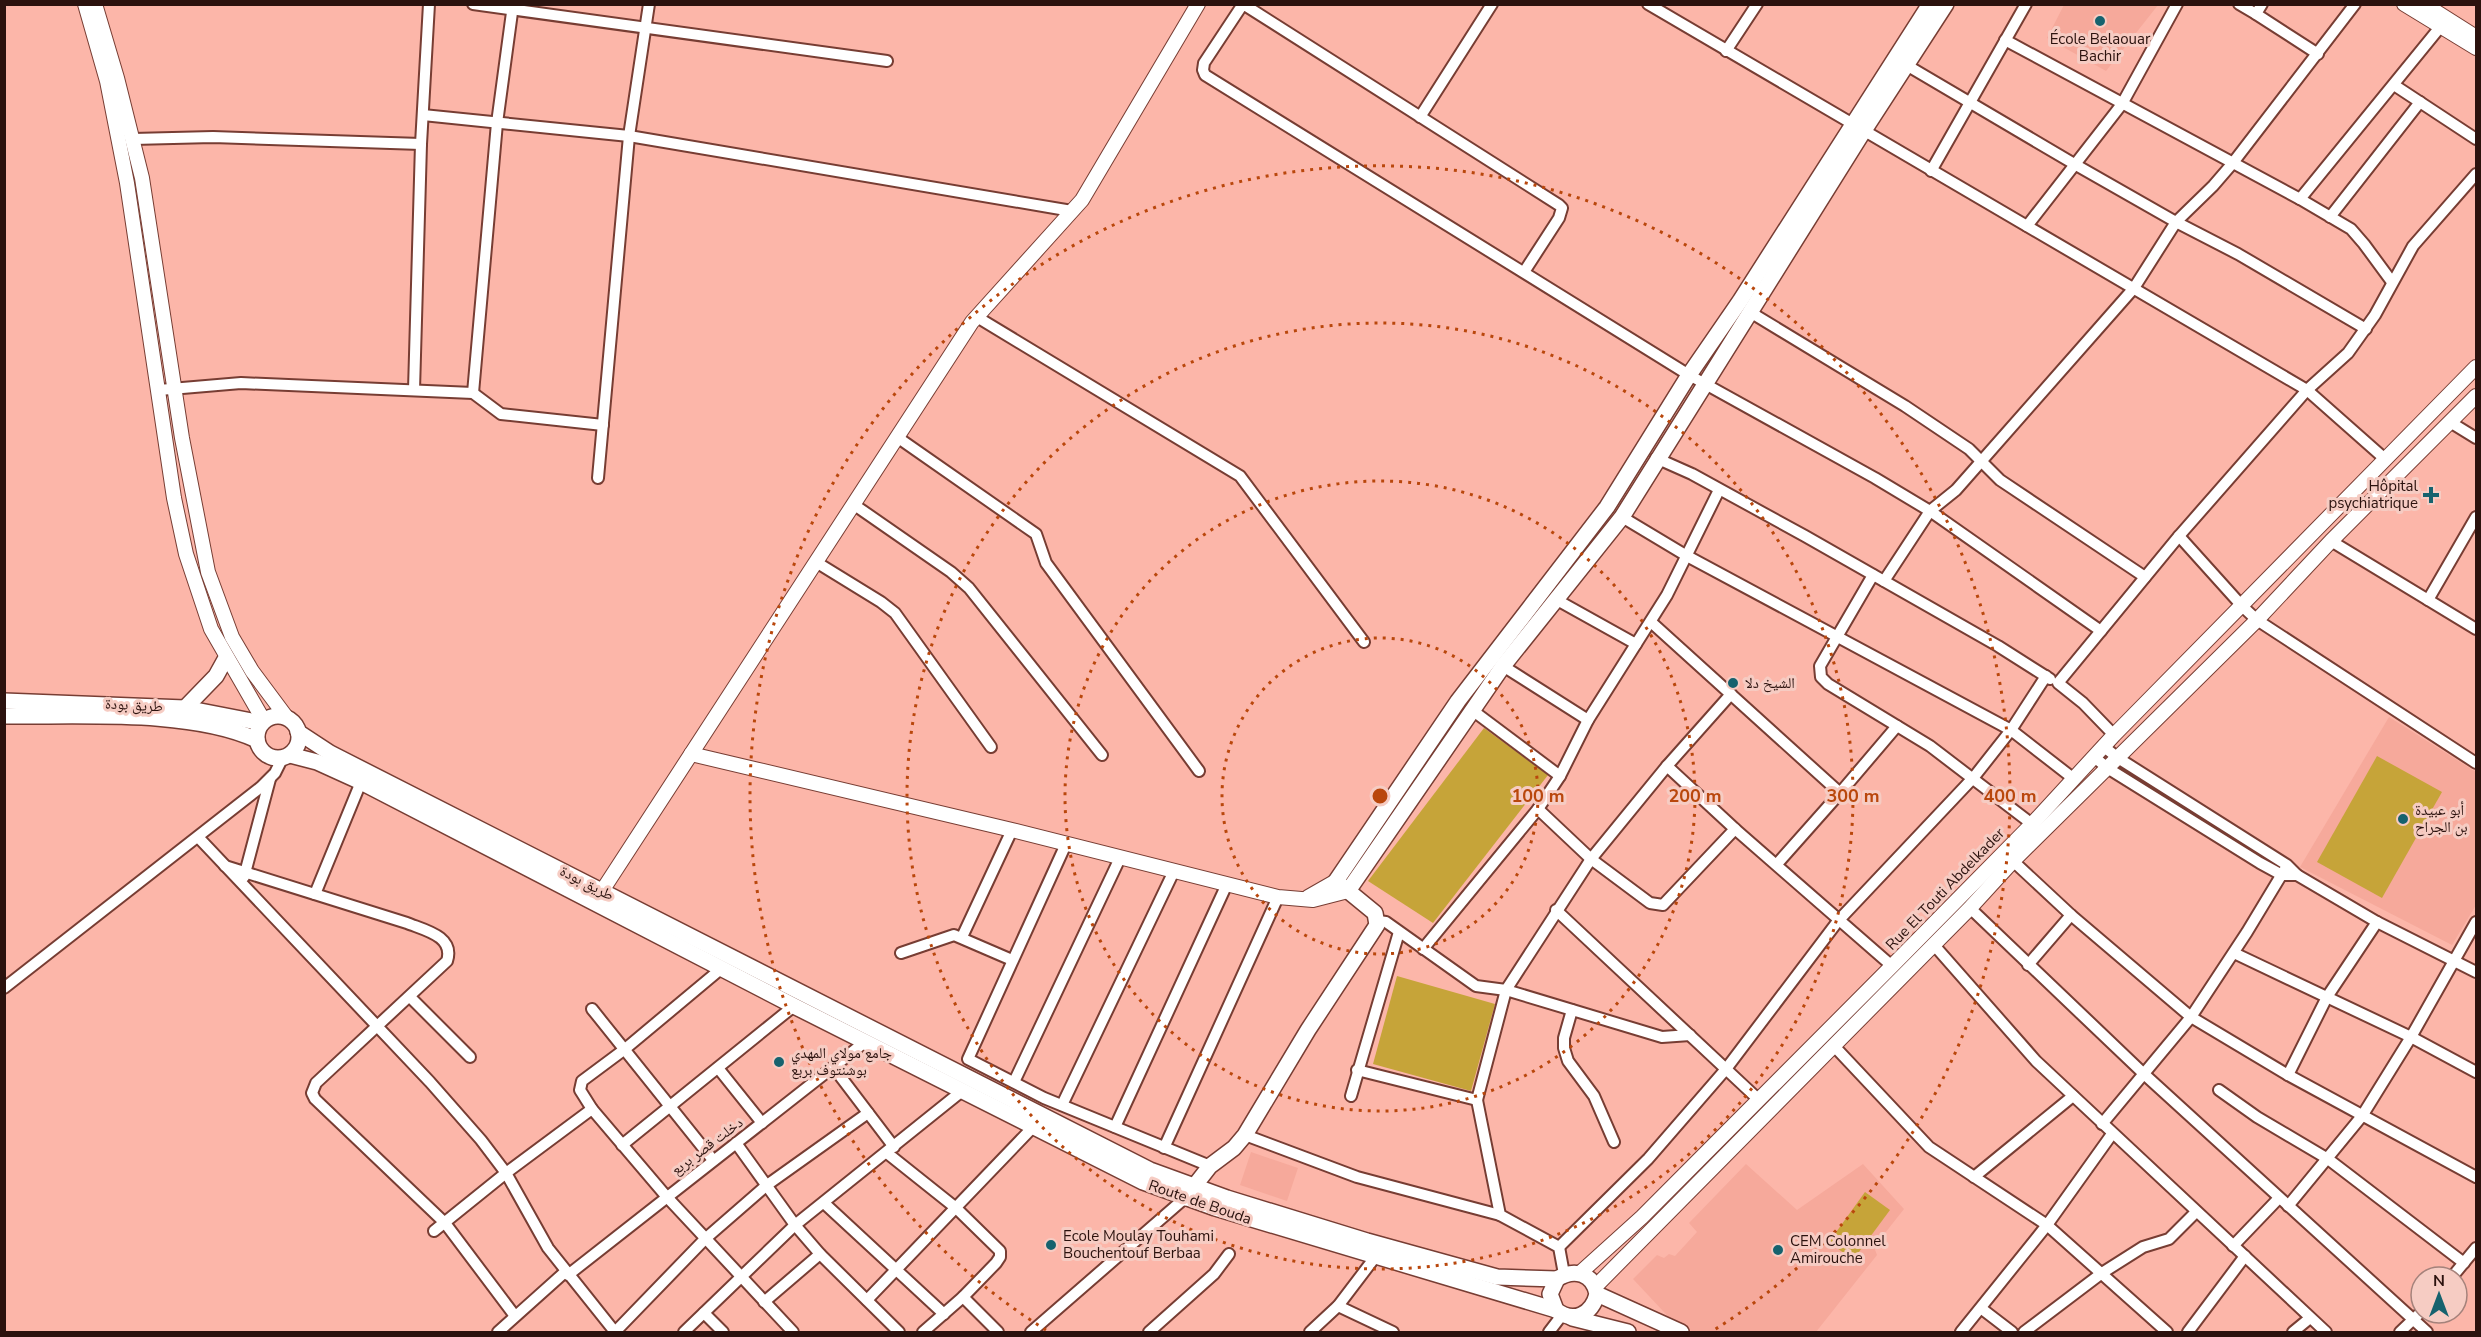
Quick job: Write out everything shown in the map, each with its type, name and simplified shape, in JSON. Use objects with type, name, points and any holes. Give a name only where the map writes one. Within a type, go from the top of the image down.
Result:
[{"type":"main road","points":[[1342,886],[1503,666],[1622,517],[1656,459],[1750,312],[1930,4]]},
{"type":"main road","points":[[1342,886],[1458,701],[1607,507],[1689,375],[1857,128],[1908,66],[1946,4]]},
{"type":"main road","points":[[185,708],[216,676],[226,658]]},
{"type":"main road","name":"طريق بودة","points":[[4,701],[185,708],[263,722]]},
{"type":"main road","name":"طريق بودة","points":[[4,716],[116,717],[194,722],[225,728],[256,740]]},
{"type":"main road","points":[[275,716],[287,718],[298,732],[298,745],[286,756],[269,756],[259,747],[256,734],[263,722],[275,716]]},
{"type":"main road","name":"طريق بودة","points":[[298,732],[322,748],[722,968],[865,1042]]},
{"type":"main road","name":"طريق بودة","points":[[286,756],[317,762],[602,891],[878,1030]]},
{"type":"main road","points":[[1189,1193],[1210,1166],[1234,1148],[1245,1136],[1308,1030],[1374,930],[1378,921],[1375,913],[1342,886]]},
{"type":"main road","name":"Route de Bouda","points":[[878,1030],[1150,1170],[1189,1193],[1377,1256],[1619,1331]]},
{"type":"main road","name":"Route de Bouda","points":[[865,1042],[1143,1182],[1497,1277],[1561,1277]]},
{"type":"main road","points":[[1596,1290],[1593,1307],[1578,1317],[1562,1314],[1550,1294],[1561,1277],[1580,1273],[1596,1290],[1680,1332]]},
{"type":"street","points":[[85,4],[107,81],[127,183],[174,498],[186,554],[205,613],[226,658],[263,722]]},
{"type":"street","points":[[95,4],[133,139],[144,188],[174,388],[201,539],[214,592],[232,637],[252,671],[287,718]]},
{"type":"street","points":[[414,390],[421,144],[429,4]]},
{"type":"street","points":[[473,4],[512,7],[886,61]]},
{"type":"street","points":[[598,478],[629,136],[649,4]]},
{"type":"street","points":[[602,891],[976,317],[1082,200],[1198,4]]},
{"type":"street","points":[[1524,273],[1559,218],[1562,208],[1243,4],[1204,63],[1205,75],[1524,273],[1689,375],[1930,511],[2101,631]]},
{"type":"street","points":[[1420,117],[1492,4]]},
{"type":"street","points":[[1648,4],[2307,390],[2385,459]]},
{"type":"street","points":[[1726,51],[1757,4]]},
{"type":"street","points":[[1932,171],[2025,4]]},
{"type":"street","points":[[2027,225],[2122,104],[2177,4]]},
{"type":"street","points":[[2239,4],[2259,9],[2318,54]]},
{"type":"street","points":[[1884,581],[1930,511],[1950,496],[2134,288],[2176,222],[2214,186],[2355,4]]},
{"type":"street","points":[[2404,4],[2476,48]]},
{"type":"street","points":[[2424,4],[2476,37]]},
{"type":"street","points":[[473,393],[497,123],[512,7]]},
{"type":"street","points":[[2300,199],[2441,26]]},
{"type":"street","points":[[2005,40],[2330,217],[2357,235],[2391,282]]},
{"type":"street","points":[[1908,66],[2076,165],[2366,328]]},
{"type":"street","points":[[2394,85],[2476,139]]},
{"type":"street","points":[[2330,217],[2420,102]]},
{"type":"street","points":[[423,115],[629,136],[1072,211]]},
{"type":"street","points":[[133,139],[213,137],[421,144]]},
{"type":"street","points":[[2058,683],[2179,536],[2307,390],[2348,353],[2366,328],[2413,246],[2476,174]]},
{"type":"street","points":[[1750,312],[1905,406],[1969,449],[2000,480],[2145,577]]},
{"type":"street","points":[[976,317],[1240,477],[1364,642]]},
{"type":"street","name":"Rue El Touti Abdelkader","points":[[1580,1273],[1642,1217],[1892,966],[2032,824],[2114,735],[2476,367]]},
{"type":"street","points":[[159,390],[241,383],[473,393],[501,414],[603,425]]},
{"type":"street","name":"Rue El Touti Abdelkader","points":[[1596,1290],[1970,908],[2013,861],[2257,620],[2331,541],[2476,396]]},
{"type":"street","points":[[2451,422],[2476,438]]},
{"type":"street","points":[[897,437],[1036,534],[1046,563],[1199,771]]},
{"type":"street","points":[[1656,459],[1692,474],[1998,646],[2058,683],[2083,703],[2114,735]]},
{"type":"street","points":[[1423,949],[1538,809],[1560,776],[1588,720],[1651,622],[1719,490]]},
{"type":"street","points":[[854,504],[951,572],[969,588],[1102,754]]},
{"type":"street","points":[[1622,517],[1687,556],[1836,638],[2011,730],[2074,779]]},
{"type":"street","points":[[2427,600],[2476,517]]},
{"type":"street","points":[[2179,536],[2257,620],[2475,758]]},
{"type":"street","points":[[2331,541],[2476,629]]},
{"type":"street","points":[[816,562],[895,613],[990,747]]},
{"type":"street","points":[[1872,575],[1820,666],[1821,677],[1828,684],[1974,777],[2032,824]]},
{"type":"street","points":[[1557,600],[1636,645]]},
{"type":"street","points":[[1651,622],[1840,793]]},
{"type":"street","points":[[2221,627],[2235,641]]},
{"type":"street","points":[[1503,666],[1588,720]]},
{"type":"street","points":[[1561,1277],[1560,1247],[1648,1159],[1726,1069],[1838,921],[1974,777],[2011,730],[2046,676]]},
{"type":"street","points":[[1500,1215],[1477,1100],[1506,990],[1590,859],[1731,694]]},
{"type":"street","points":[[1472,710],[1560,776]]},
{"type":"street","points":[[1777,864],[1897,726]]},
{"type":"street","points":[[2098,752],[2207,831],[2297,875],[2377,922],[2476,972]]},
{"type":"street","points":[[691,754],[1012,830],[1278,897],[1301,901],[1330,897],[1342,886]]},
{"type":"street","points":[[4,988],[271,778],[286,756]]},
{"type":"street","points":[[2113,763],[2215,819],[2284,870]]},
{"type":"street","points":[[1668,766],[1838,921],[1892,966]]},
{"type":"street","points":[[244,878],[271,778]]},
{"type":"street","points":[[315,894],[361,782]]},
{"type":"street","points":[[1538,809],[1590,859],[1650,903],[1663,905],[1735,829]]},
{"type":"street","points":[[2207,831],[2215,819]]},
{"type":"street","points":[[962,936],[1012,830]]},
{"type":"street","points":[[198,837],[225,866],[244,878],[376,1026],[482,1140],[506,1173],[542,1239],[566,1273],[615,1332],[705,1239],[767,1185],[868,1113]]},
{"type":"street","points":[[1066,844],[967,1057],[972,1063],[1062,1105],[1210,1166]]},
{"type":"street","points":[[1014,1082],[1120,858]]},
{"type":"street","points":[[2013,861],[2071,915],[2192,1017],[2288,1075],[2476,1177]]},
{"type":"street","points":[[2102,1124],[2192,1017],[2284,870]]},
{"type":"street","points":[[1062,1105],[1174,871]]},
{"type":"street","points":[[244,878],[315,894],[407,923],[436,935],[445,942],[450,954],[447,961],[316,1083],[313,1096],[445,1223],[515,1316]]},
{"type":"street","points":[[1115,1127],[1227,884]]},
{"type":"street","points":[[1164,1148],[1278,897]]},
{"type":"street","points":[[1970,908],[2144,1074],[2283,1202],[2409,1309]]},
{"type":"street","points":[[1556,910],[1759,1100]]},
{"type":"street","points":[[2028,965],[2071,915]]},
{"type":"street","points":[[1378,921],[1386,922],[1476,986],[1506,990],[1662,1037],[1690,1035]]},
{"type":"street","points":[[2288,1075],[2327,997],[2377,922]]},
{"type":"street","points":[[2233,1246],[2328,1159],[2362,1116],[2411,1037],[2476,922]]},
{"type":"street","points":[[1351,1096],[1399,932]]},
{"type":"street","points":[[901,953],[949,935],[962,936],[1012,960]]},
{"type":"street","points":[[1934,945],[2036,1061],[2326,1332]]},
{"type":"street","points":[[2234,953],[2411,1037],[2476,1072]]},
{"type":"street","points":[[722,968],[580,1084],[581,1093],[666,1196],[740,1278],[793,1332]]},
{"type":"street","points":[[410,997],[470,1057]]},
{"type":"street","points":[[622,1145],[794,1006]]},
{"type":"street","points":[[592,1009],[713,1160]]},
{"type":"street","points":[[1572,1010],[1564,1038],[1564,1048],[1569,1061],[1594,1096],[1614,1142]]},
{"type":"street","name":"دخلت قصر بربع","points":[[498,1332],[566,1273],[865,1042]]},
{"type":"street","points":[[1834,1046],[1929,1147],[2047,1225],[2167,1332]]},
{"type":"street","points":[[717,1068],[762,1123]]},
{"type":"street","points":[[834,1068],[868,1113],[890,1150],[956,1208],[998,1249],[1000,1257],[963,1297],[923,1332]]},
{"type":"street","points":[[1357,1070],[1477,1100]]},
{"type":"street","points":[[2219,1089],[2257,1117],[2328,1159],[2464,1263],[2476,1248]]},
{"type":"street","points":[[684,1332],[795,1225],[962,1091]]},
{"type":"street","points":[[1974,1177],[2073,1096]]},
{"type":"street","points":[[434,1231],[506,1173],[592,1109]]},
{"type":"street","points":[[867,1300],[1034,1126]]},
{"type":"street","points":[[1961,1332],[1982,1309],[2047,1225],[2112,1134]]},
{"type":"street","points":[[1245,1136],[1357,1177],[1500,1215],[1560,1247]]},
{"type":"street","points":[[736,1143],[795,1225],[820,1254],[899,1332]]},
{"type":"street","points":[[1031,1332],[1189,1193]]},
{"type":"street","points":[[824,1203],[944,1314]]},
{"type":"street","points":[[2025,1332],[2102,1273],[2143,1247],[2169,1239],[2196,1212]]},
{"type":"street","points":[[764,1302],[820,1254]]},
{"type":"street","points":[[1149,1332],[1214,1274],[1229,1254]]},
{"type":"street","points":[[1310,1332],[1338,1306],[1377,1256]]},
{"type":"street","points":[[2188,1332],[2245,1256]]},
{"type":"street","points":[[963,1297],[998,1332]]},
{"type":"street","points":[[1338,1306],[1393,1332]]},
{"type":"street","points":[[1982,1309],[2012,1332]]},
{"type":"street","points":[[704,1312],[723,1332]]},
{"type":"street","points":[[1549,1332],[1562,1314]]},
{"type":"street","points":[[2294,1332],[2310,1318]]},
{"type":"shaded area","name":"École Belaouar Bachir","points":[[2064,4],[2158,5],[2106,71],[2047,38]]},
{"type":"shaded area","name":"أبو عبيدة بن الجراح","points":[[2389,717],[2476,772],[2476,905],[2452,945],[2300,867]]},
{"type":"shaded area","points":[[1484,728],[1548,775],[1433,923],[1368,881]]},
{"type":"shaded area","points":[[2377,756],[2442,792],[2382,898],[2317,862]]},
{"type":"shaded area","points":[[1397,976],[1495,1004],[1471,1091],[1373,1064]]},
{"type":"shaded area","points":[[1251,1152],[1298,1168],[1287,1201],[1240,1185]]},
{"type":"shaded area","name":"CEM Colonnel Amirouche","points":[[1746,1164],[1797,1210],[1863,1164],[1904,1209],[1874,1247],[1877,1255],[1816,1332],[1695,1332],[1678,1327],[1633,1279],[1657,1255],[1664,1258],[1669,1254],[1675,1256],[1697,1232],[1689,1223]]},
{"type":"shaded area","points":[[1865,1192],[1890,1210],[1853,1260],[1829,1242]]},
{"type":"place","name":"École Belaouar Bachir","points":[[2100,21]]},
{"type":"place","name":"Hôpital psychiatrique","points":[[2431,495]]},
{"type":"place","name":"الشيخ دلا","points":[[1733,683]]},
{"type":"place","name":"أبو عبيدة بن الجراح","points":[[2403,819]]},
{"type":"place","name":"جامع مولاي المهدي بوشنتوف بربع","points":[[779,1062]]},
{"type":"place","name":"Ecole Moulay Touhami Bouchentouf Berbaa","points":[[1051,1245]]},
{"type":"place","name":"CEM Colonnel Amirouche","points":[[1778,1250]]}]
